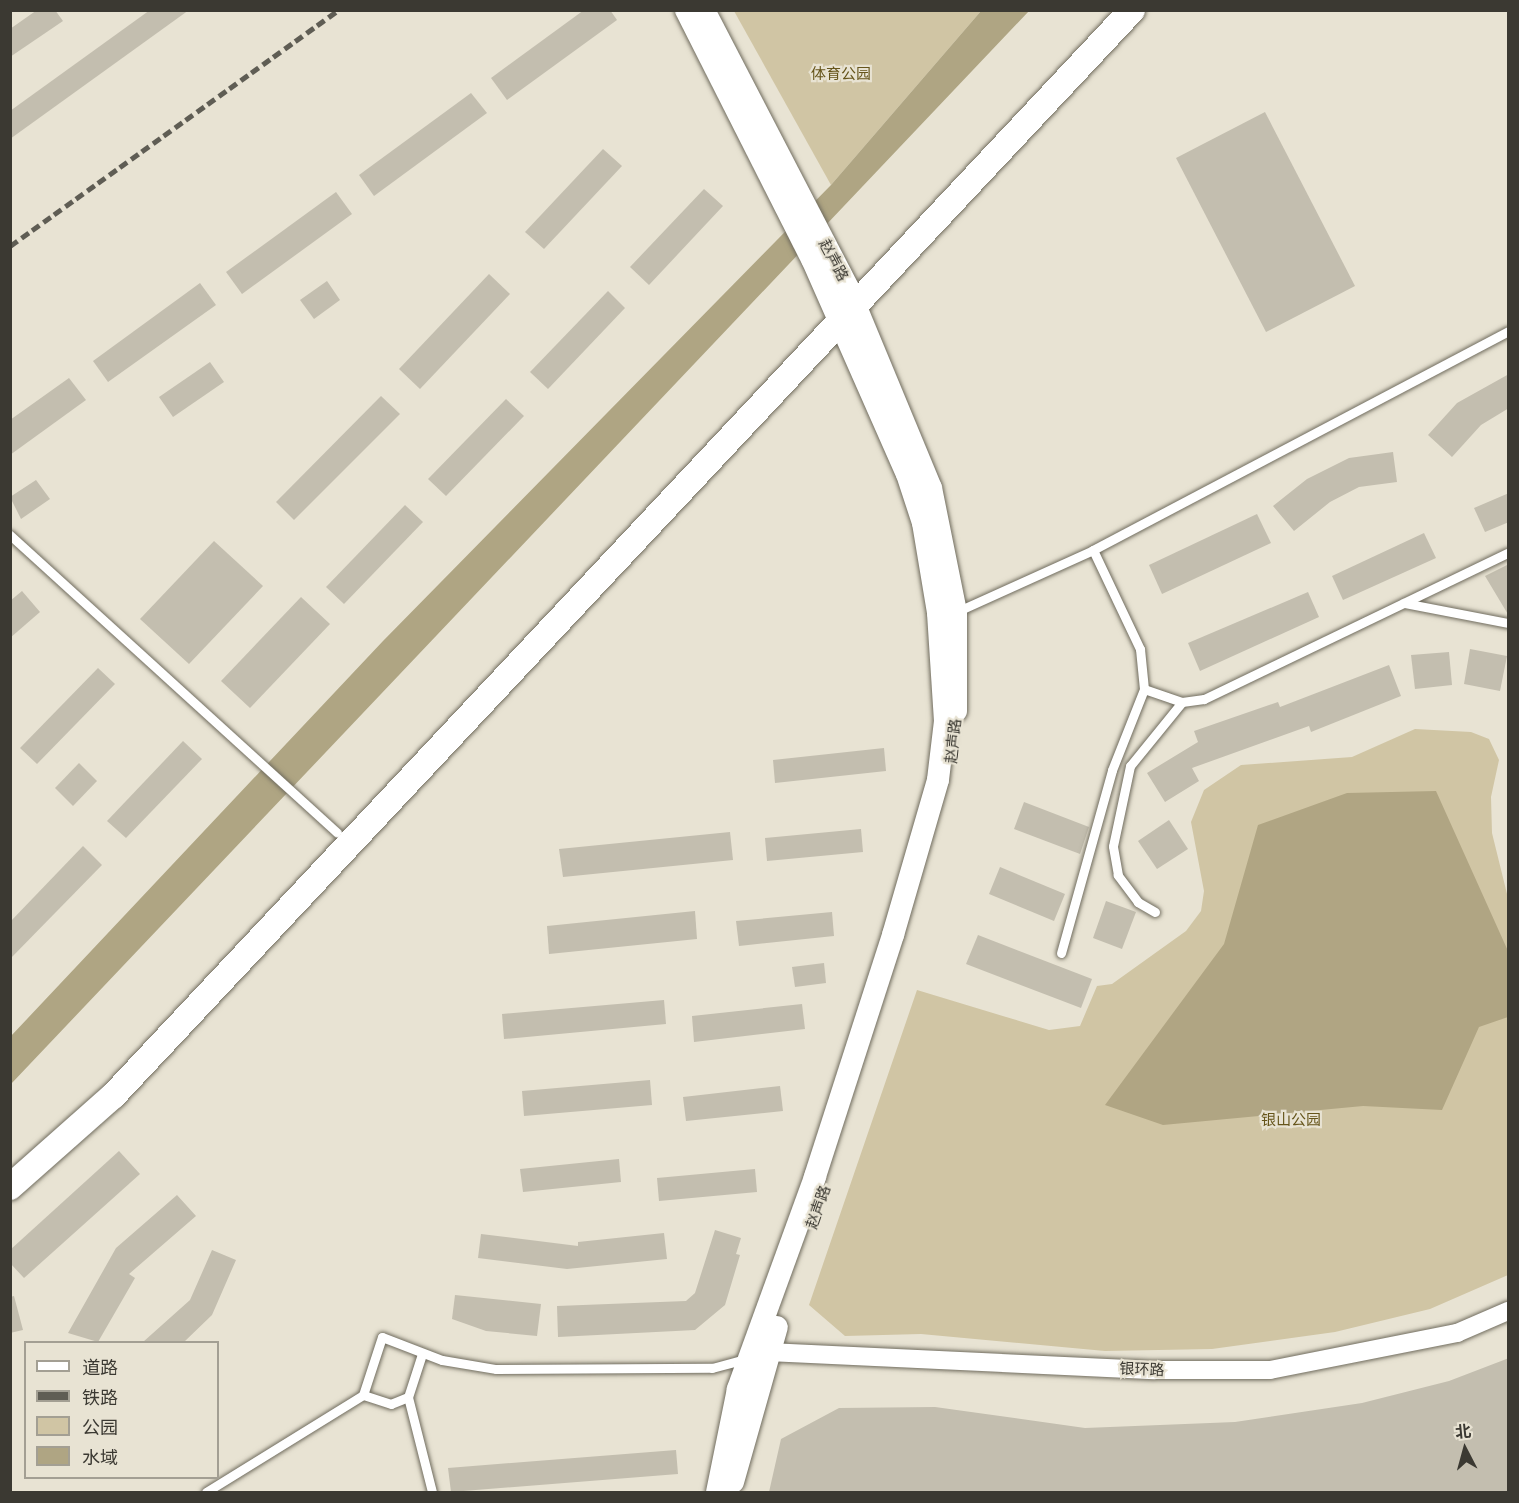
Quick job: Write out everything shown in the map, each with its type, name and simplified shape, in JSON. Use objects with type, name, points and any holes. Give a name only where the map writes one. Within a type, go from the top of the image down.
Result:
[{"type":"main road","points":[[10,1187],[113,1096],[846,307],[1108,10]]},
{"type":"main road","points":[[10,1164],[100,1084],[338,833],[1132,10]]},
{"type":"street","points":[[686,10],[846,307],[923,523],[938,613],[945,721],[938,780],[863,1032],[759,1355],[727,1431],[717,1492]]},
{"type":"street","name":"赵声路","points":[[704,10],[931,488],[956,612],[958,690],[948,789],[847,1121],[759,1355],[731,1492]]},
{"type":"street","name":"银环路","points":[[759,1355],[1155,1370],[1270,1370],[1457,1333],[1509,1311]]},
{"type":"lane","points":[[956,612],[1093,550],[1509,331]]},
{"type":"lane","points":[[10,535],[260,759],[338,833]]},
{"type":"lane","points":[[1061,953],[1112,770],[1143,689],[1140,649],[1093,550]]},
{"type":"lane","points":[[1143,689],[1182,702],[1204,699],[1509,553]]},
{"type":"lane","points":[[1404,603],[1509,623]]},
{"type":"lane","points":[[1155,912],[1138,902],[1118,876],[1113,846],[1130,766],[1182,702]]},
{"type":"lane","points":[[206,1492],[363,1395],[382,1337],[422,1354],[496,1369],[712,1368],[759,1355]]},
{"type":"lane","points":[[422,1354],[408,1397],[432,1492]]},
{"type":"lane","points":[[363,1395],[391,1404],[408,1397]]},
{"type":"green space","name":"体育公园","points":[[734,11],[981,11],[831,185]]},
{"type":"green space","name":"银山公园","points":[[1415,729],[1471,732],[1489,739],[1499,760],[1491,797],[1492,833],[1508,898],[1508,1275],[1430,1309],[1335,1332],[1212,1349],[1105,1351],[921,1334],[845,1336],[809,1305],[917,990],[1049,1030],[1080,1026],[1097,986],[1112,984],[1186,931],[1201,911],[1204,891],[1191,822],[1204,790],[1241,765],[1352,757]]},
{"type":"shaded area","points":[[1436,791],[1508,951],[1508,1017],[1479,1027],[1442,1110],[1363,1106],[1163,1125],[1105,1105],[1224,944],[1258,825],[1347,793]]},
{"type":"water","points":[[981,11],[1029,11],[11,1084],[11,1036],[383,641],[831,185]]},
{"type":"building","points":[[37,10],[55,10],[63,21],[10,57],[10,29]]},
{"type":"building","points":[[150,10],[189,10],[10,139],[10,111]]},
{"type":"building","points":[[584,10],[610,10],[617,20],[507,100],[491,78]]},
{"type":"building","points":[[471,93],[487,113],[374,196],[359,175]]},
{"type":"building","points":[[1265,112],[1355,286],[1266,332],[1176,158]]},
{"type":"building","points":[[603,149],[622,166],[544,249],[525,232]]},
{"type":"building","points":[[704,189],[723,206],[649,285],[630,267]]},
{"type":"building","points":[[336,192],[352,214],[242,294],[226,272]]},
{"type":"building","points":[[489,274],[510,294],[420,389],[399,369]]},
{"type":"building","points":[[327,281],[340,300],[314,319],[300,300]]},
{"type":"building","points":[[200,283],[216,305],[108,382],[93,361]]},
{"type":"building","points":[[608,291],[625,308],[548,389],[530,372]]},
{"type":"building","points":[[210,362],[224,382],[173,417],[159,397]]},
{"type":"building","points":[[1509,374],[1509,408],[1481,425],[1452,457],[1428,435],[1457,403]]},
{"type":"building","points":[[69,378],[86,400],[10,455],[10,420]]},
{"type":"building","points":[[381,396],[400,414],[294,520],[276,502]]},
{"type":"building","points":[[506,399],[524,416],[446,496],[428,479]]},
{"type":"building","points":[[1393,452],[1397,482],[1359,487],[1330,502],[1294,531],[1273,506],[1307,479],[1349,458]]},
{"type":"building","points":[[36,480],[50,499],[21,519],[10,497]]},
{"type":"building","points":[[1509,493],[1509,522],[1485,532],[1474,508]]},
{"type":"building","points":[[405,505],[423,522],[344,604],[326,587]]},
{"type":"building","points":[[1257,514],[1271,543],[1162,594],[1149,565]]},
{"type":"building","points":[[1424,533],[1436,558],[1343,600],[1332,576]]},
{"type":"building","points":[[214,541],[263,586],[189,664],[140,619]]},
{"type":"building","points":[[1509,564],[1509,616],[1485,576]]},
{"type":"building","points":[[22,591],[40,612],[10,638],[10,601]]},
{"type":"building","points":[[1308,592],[1319,617],[1200,671],[1188,643]]},
{"type":"building","points":[[301,597],[330,624],[250,708],[221,681]]},
{"type":"building","points":[[1470,649],[1507,656],[1500,691],[1464,684]]},
{"type":"building","points":[[1449,652],[1452,685],[1415,689],[1411,655]]},
{"type":"building","points":[[1389,665],[1401,696],[1311,732],[1309,726],[1192,768],[1199,781],[1165,802],[1147,773],[1198,742],[1194,731],[1278,702],[1280,707]]},
{"type":"building","points":[[98,668],[115,684],[37,764],[20,748]]},
{"type":"building","points":[[183,741],[202,759],[126,838],[107,821]]},
{"type":"building","points":[[884,748],[886,771],[775,783],[773,760]]},
{"type":"building","points":[[79,763],[97,781],[73,806],[55,788]]},
{"type":"building","points":[[1024,802],[1089,827],[1080,854],[1014,829]]},
{"type":"building","points":[[1169,820],[1188,849],[1157,869],[1138,841]]},
{"type":"building","points":[[861,829],[863,852],[767,861],[765,838]]},
{"type":"building","points":[[730,832],[733,860],[563,877],[559,849]]},
{"type":"building","points":[[83,846],[102,865],[10,959],[10,922]]},
{"type":"building","points":[[1000,867],[1065,894],[1054,921],[989,894]]},
{"type":"building","points":[[1106,901],[1136,912],[1122,949],[1093,938]]},
{"type":"building","points":[[695,911],[697,939],[549,954],[547,926]]},
{"type":"building","points":[[832,912],[834,936],[739,946],[736,921]]},
{"type":"building","points":[[978,935],[1092,979],[1081,1008],[966,964]]},
{"type":"building","points":[[824,963],[826,983],[795,987],[792,967]]},
{"type":"building","points":[[664,1000],[666,1024],[504,1039],[502,1014]]},
{"type":"building","points":[[802,1004],[805,1029],[694,1042],[692,1016]]},
{"type":"building","points":[[650,1080],[652,1105],[524,1116],[522,1091]]},
{"type":"building","points":[[780,1086],[783,1111],[686,1121],[683,1097]]},
{"type":"building","points":[[119,1151],[140,1174],[24,1278],[10,1263],[10,1250]]},
{"type":"building","points":[[619,1159],[621,1182],[523,1192],[520,1169]]},
{"type":"building","points":[[755,1169],[757,1192],[659,1201],[657,1178]]},
{"type":"building","points":[[177,1195],[196,1216],[129,1274],[135,1278],[99,1341],[68,1333],[116,1248]]},
{"type":"building","points":[[715,1230],[741,1238],[736,1254],[740,1255],[725,1305],[695,1330],[558,1337],[557,1306],[686,1301],[695,1293]]},
{"type":"building","points":[[664,1233],[667,1259],[567,1269],[478,1258],[481,1234],[578,1246],[578,1242]]},
{"type":"building","points":[[212,1250],[236,1260],[212,1315],[185,1341],[144,1341],[190,1300]]},
{"type":"building","points":[[455,1295],[541,1304],[537,1336],[486,1331],[452,1319]]},
{"type":"building","points":[[14,1296],[23,1330],[10,1333],[10,1297]]},
{"type":"building","points":[[1509,1358],[1509,1492],[769,1492],[781,1439],[839,1408],[935,1407],[1085,1428],[1235,1422],[1362,1403],[1449,1381]]},
{"type":"building","points":[[676,1450],[678,1474],[451,1492],[448,1468]]},
{"type":"railway","points":[[10,246],[339,10]]}]
